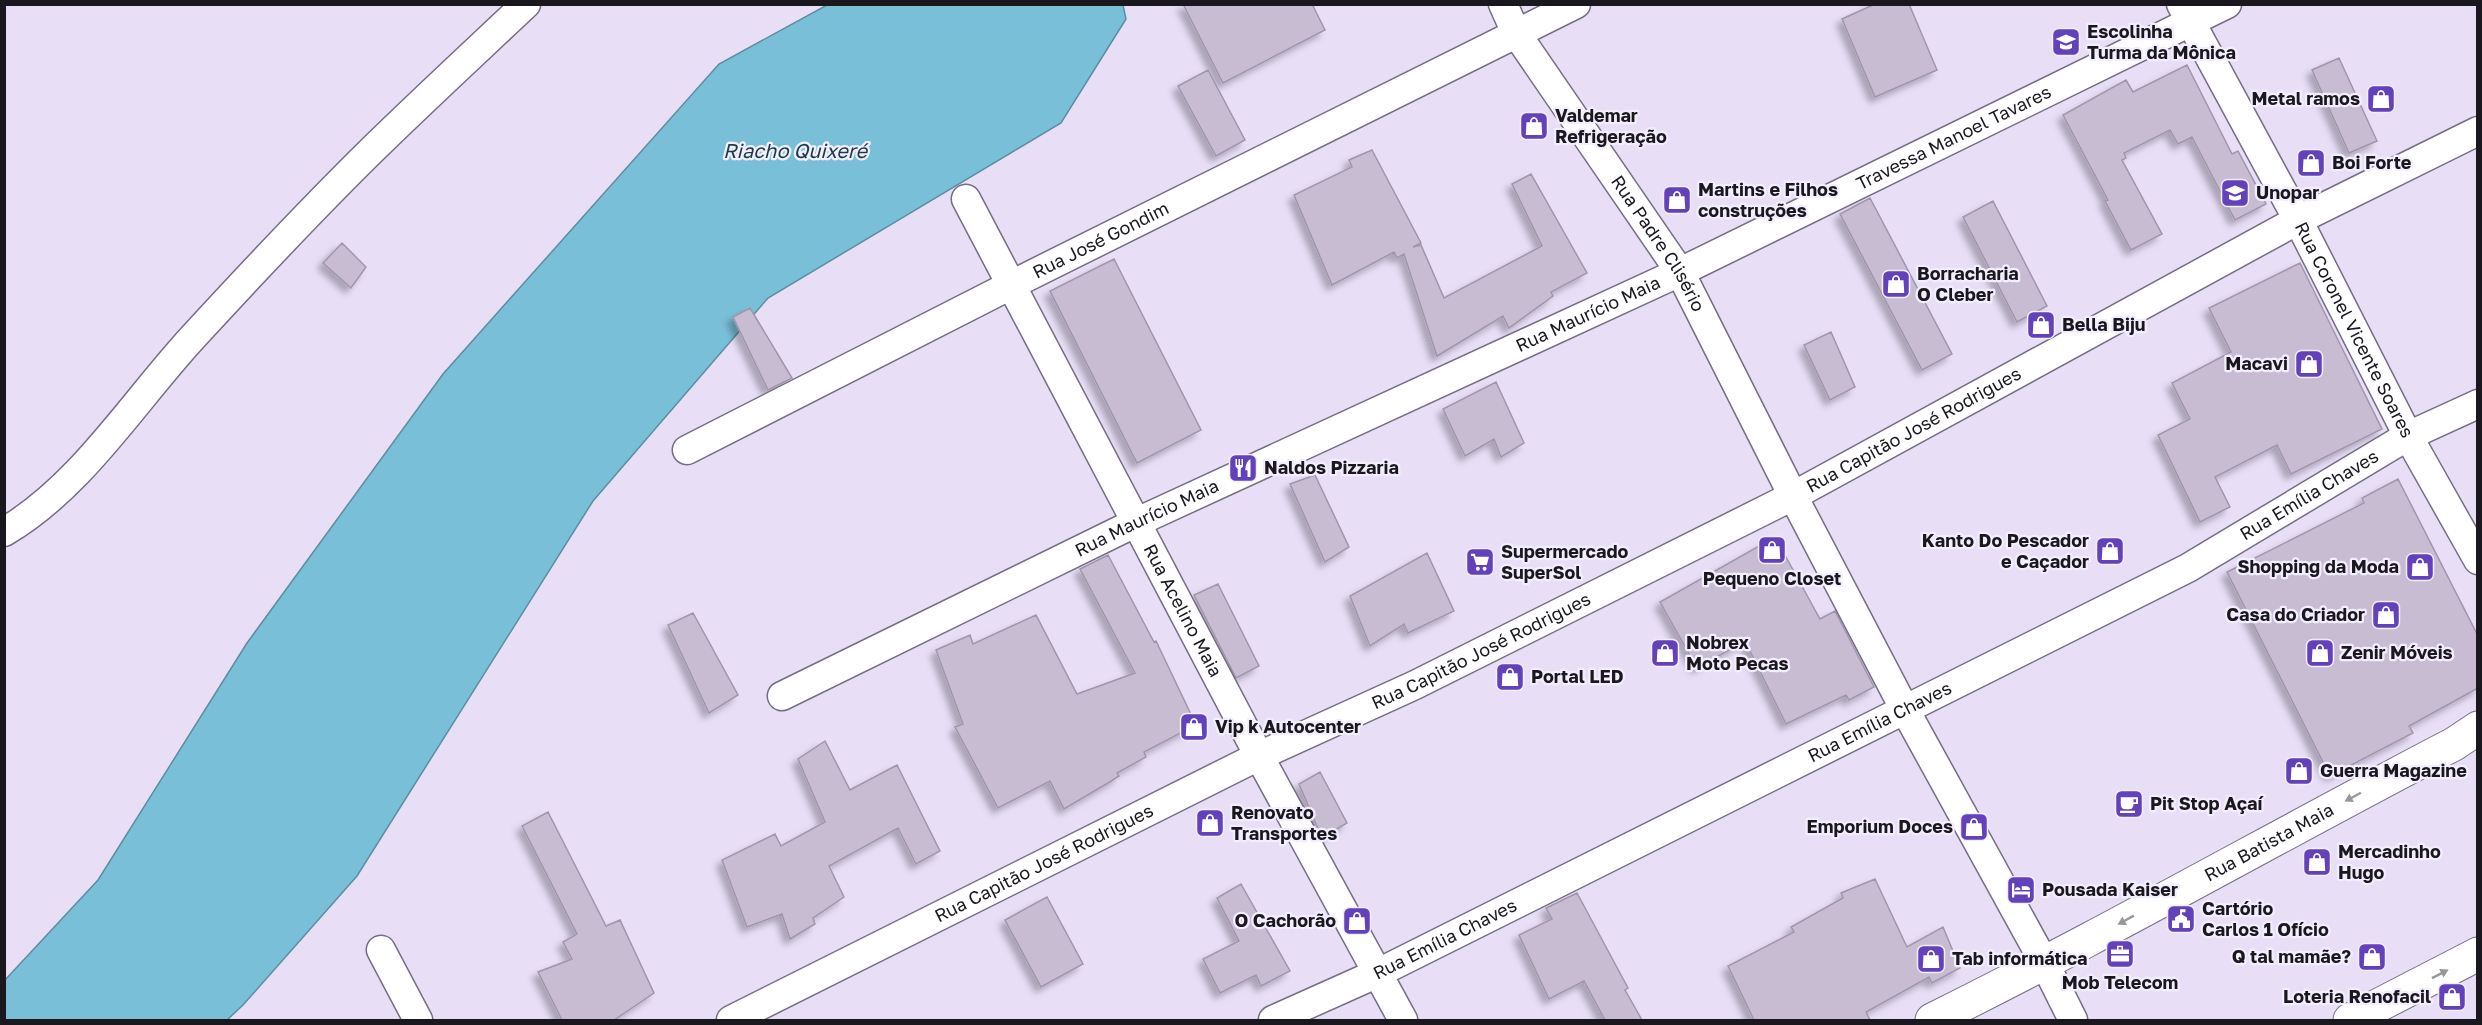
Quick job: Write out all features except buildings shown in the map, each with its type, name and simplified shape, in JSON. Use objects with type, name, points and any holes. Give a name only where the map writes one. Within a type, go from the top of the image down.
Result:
[{"type":"main road","name":"Rua Batista Maia","points":[[1932,1020],[2045,964],[2288,831],[2454,744],[2478,728]]},
{"type":"main road","points":[[2350,1020],[2478,954]]},
{"type":"street","points":[[6,529],[36,509],[73,477],[184,347],[285,238],[371,151],[526,4]]},
{"type":"street","name":"Rua Padre Clisério","points":[[1503,4],[1516,33],[1680,272],[1793,496],[2073,1020]]},
{"type":"street","name":"Rua José Gondim","points":[[687,450],[1011,285],[1576,4]]},
{"type":"street","name":"Travessa Manoel Tavares","points":[[1680,272],[2185,14],[2227,4]]},
{"type":"street","name":"Rua Coronel Vicente Soares","points":[[2185,14],[2298,220],[2408,436],[2478,560]]},
{"type":"street","name":"Rua Capitão José Rodrigues","points":[[731,1020],[1259,756],[1426,680],[1793,496],[2298,220],[2478,131]]},
{"type":"street","name":"Rua Acelino Maia","points":[[966,200],[1259,756],[1403,1020]]},
{"type":"street","name":"Rua Maurício Maia","points":[[782,696],[1137,522],[1680,272]]},
{"type":"street","name":"Rua Emília Chaves","points":[[1273,1020],[1378,974],[2188,568],[2408,436],[2478,404]]},
{"type":"street","points":[[381,950],[418,1020]]},
{"type":"water","name":"Riacho Quixeré","points":[[827,5],[1123,5],[1126,19],[1061,123],[768,298],[593,501],[357,876],[243,1005],[227,1020],[5,1020],[4,981],[98,880],[247,643],[443,374],[719,64]]},
{"type":"place","name":"Escolinha Turma da Mônica","points":[[2066,42]]},
{"type":"place","name":"Metal ramos","points":[[2381,99]]},
{"type":"place","name":"Valdemar Refrigeração","points":[[1534,126]]},
{"type":"place","name":"Boi Forte","points":[[2311,163]]},
{"type":"place","name":"Unopar","points":[[2235,193]]},
{"type":"place","name":"Martins e Filhos construções","points":[[1677,200]]},
{"type":"place","name":"Borracharia O Cleber","points":[[1896,284]]},
{"type":"place","name":"Bella Biju","points":[[2041,325]]},
{"type":"place","name":"Macavi","points":[[2309,364]]},
{"type":"place","name":"Naldos Pizzaria","points":[[1243,468]]},
{"type":"place","name":"Pequeno Closet","points":[[1772,550]]},
{"type":"place","name":"Kanto Do Pescador e Caçador","points":[[2110,551]]},
{"type":"place","name":"Supermercado SuperSol","points":[[1480,562]]},
{"type":"place","name":"Shopping da Moda","points":[[2420,567]]},
{"type":"place","name":"Casa do Criador","points":[[2386,615]]},
{"type":"place","name":"Nobrex Moto Pecas","points":[[1665,653]]},
{"type":"place","name":"Zenir Móveis","points":[[2320,653]]},
{"type":"place","name":"Portal LED","points":[[1510,677]]},
{"type":"place","name":"Vip k Autocenter","points":[[1194,727]]},
{"type":"place","name":"Guerra Magazine","points":[[2299,771]]},
{"type":"place","name":"Pit Stop Açaí","points":[[2129,804]]},
{"type":"place","name":"Renovato Transportes","points":[[1210,823]]},
{"type":"place","name":"Emporium Doces","points":[[1974,827]]},
{"type":"place","name":"Mercadinho Hugo","points":[[2317,862]]},
{"type":"place","name":"Pousada Kaiser","points":[[2021,890]]},
{"type":"place","name":"Cartório Carlos 1 Ofício","points":[[2181,919]]},
{"type":"place","name":"O Cachorão","points":[[1357,921]]},
{"type":"place","name":"Mob Telecom","points":[[2120,954]]},
{"type":"place","name":"Q tal mamãe?","points":[[2372,957]]},
{"type":"place","name":"Tab informática","points":[[1931,959]]},
{"type":"place","name":"Loteria Renofacil","points":[[2452,997]]}]
